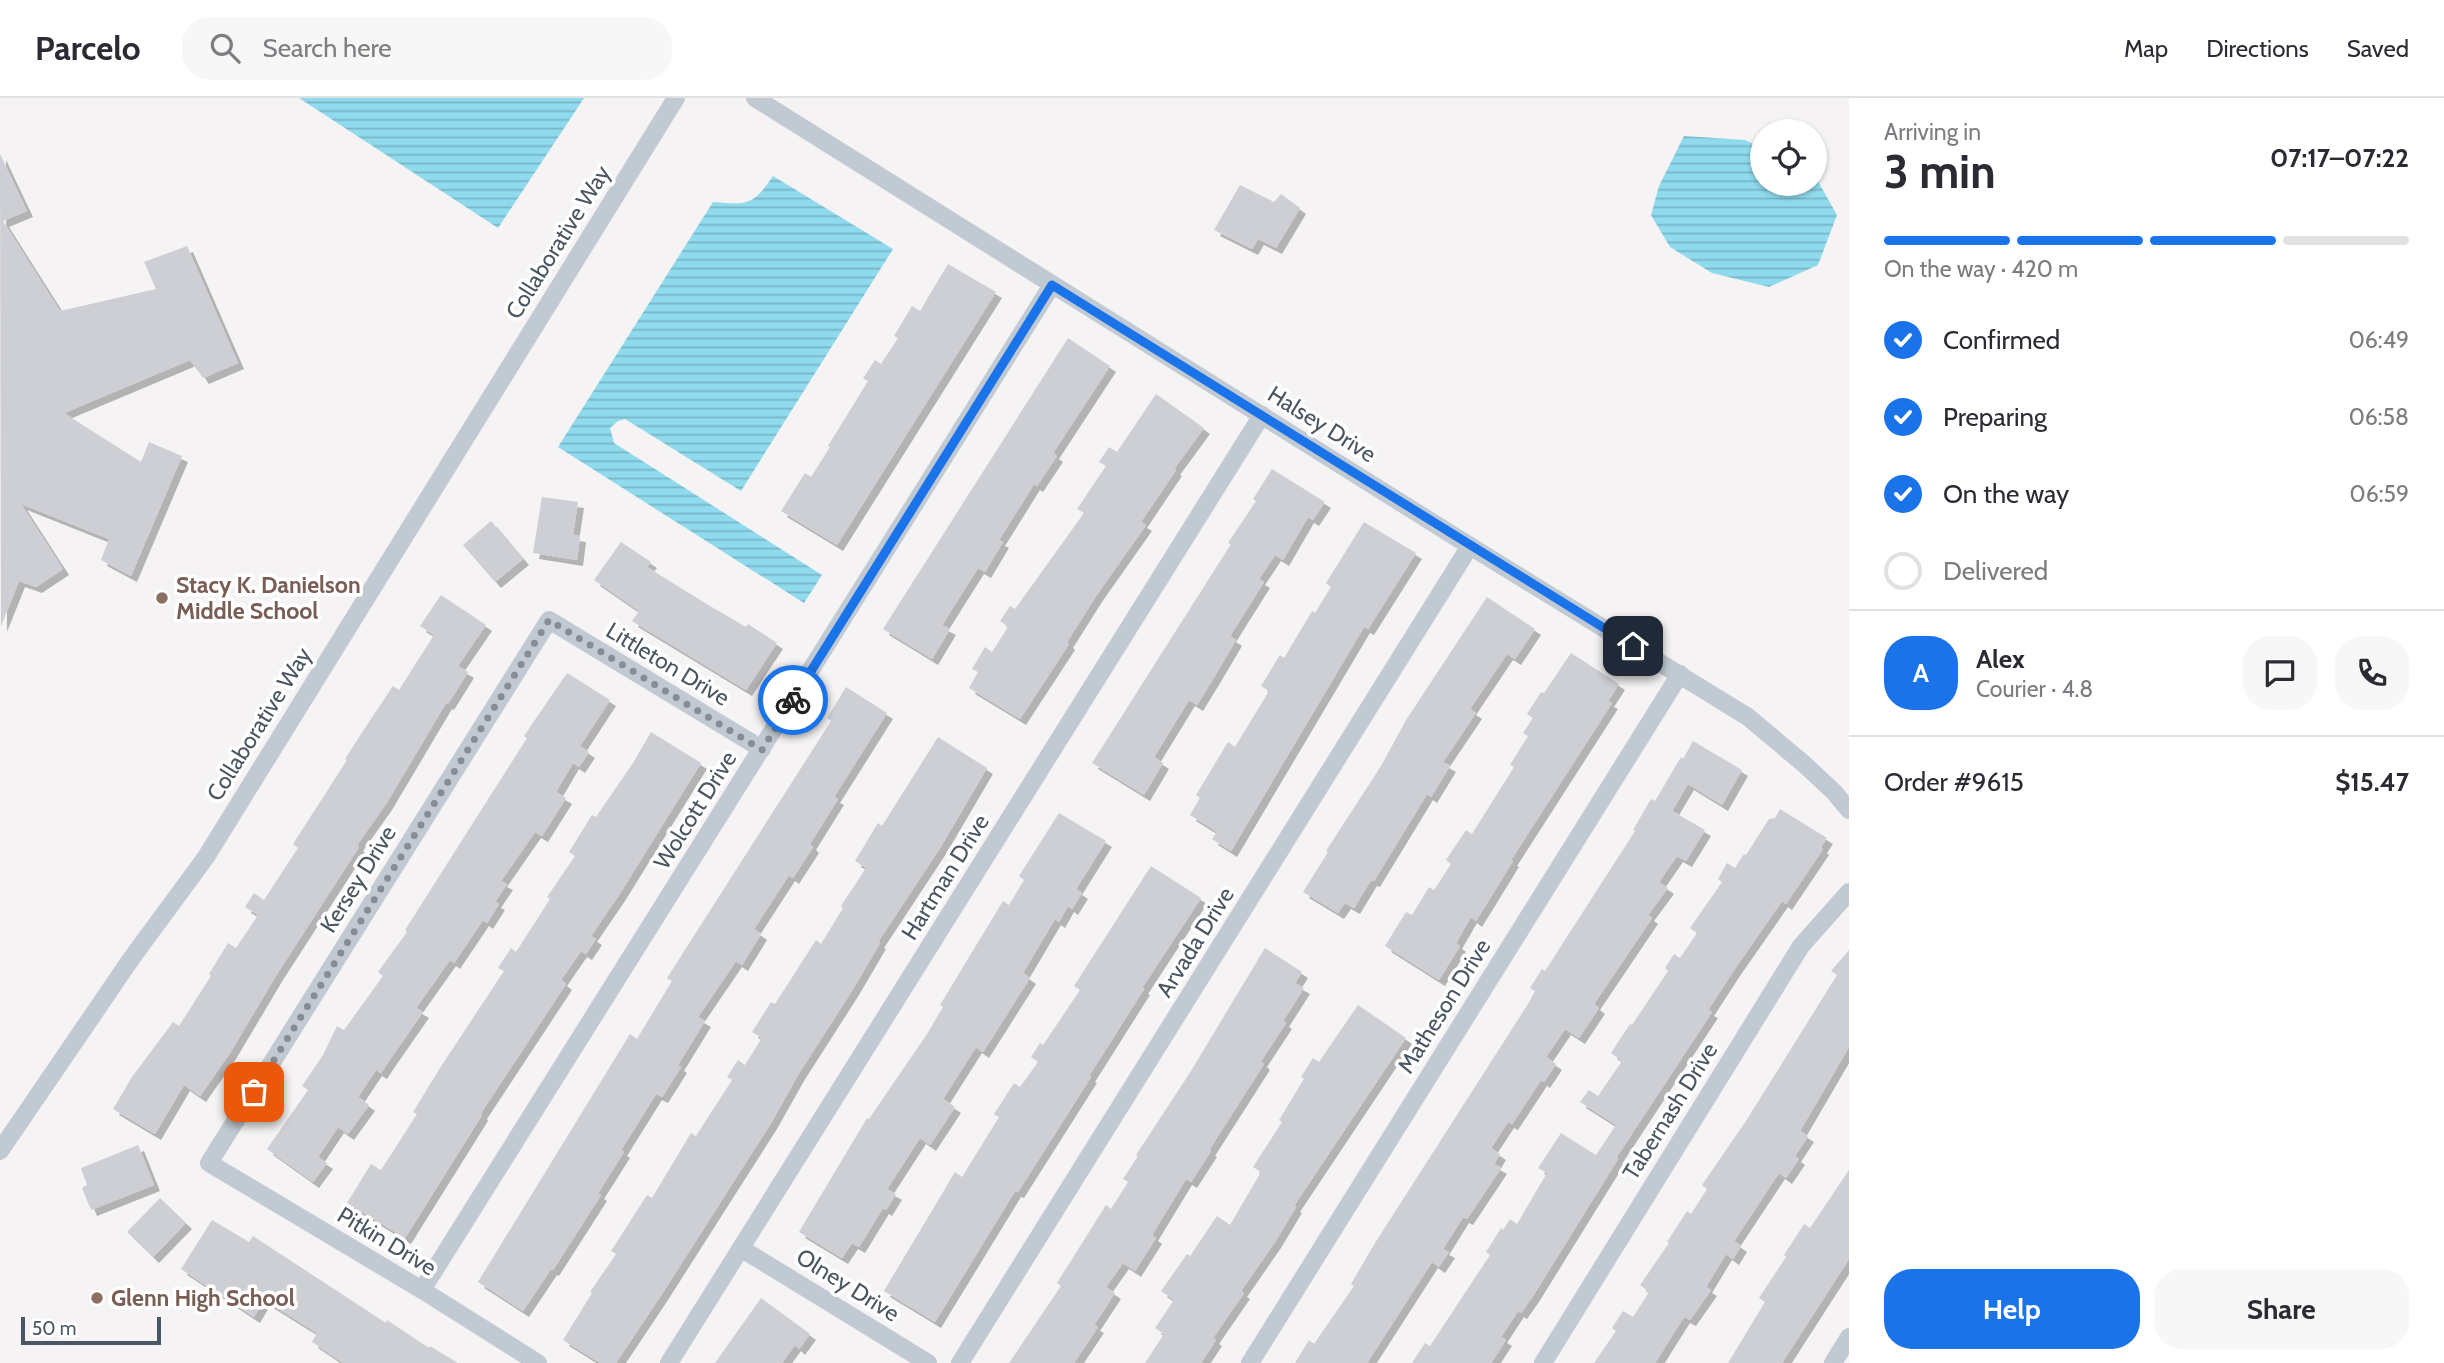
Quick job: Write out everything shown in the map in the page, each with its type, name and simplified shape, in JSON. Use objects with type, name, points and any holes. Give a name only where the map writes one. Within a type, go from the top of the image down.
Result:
[{"type":"street","name":"Collaborative Way","points":[[0,1151],[123,970],[206,857],[676,98]]},
{"type":"street","name":"Halsey Drive","points":[[755,98],[1748,717],[1779,741],[1834,792],[1849,810]]},
{"type":"street","name":"Wolcott Drive","points":[[422,1290],[1052,285]]},
{"type":"street","name":"Hartman Drive","points":[[669,1363],[1262,415]]},
{"type":"street","name":"Arvada Drive","points":[[960,1363],[1470,546]]},
{"type":"street","name":"Littleton Drive","points":[[549,620],[762,750]]},
{"type":"street","name":"Kersey Drive","points":[[209,1163],[549,620]]},
{"type":"street","name":"Matheson Drive","points":[[1250,1363],[1680,674]]},
{"type":"street","name":"Tabernash Drive","points":[[1543,1363],[1801,946],[1849,892]]},
{"type":"street","name":"Pitkin Drive","points":[[209,1163],[422,1290],[538,1363]]},
{"type":"street","name":"Olney Drive","points":[[742,1249],[928,1363]]},
{"type":"street","points":[[1833,1363],[1849,1337]]},
{"type":"water","points":[[299,98],[584,98],[498,228]]},
{"type":"water","points":[[1684,136],[1745,140],[1750,142],[1750,196],[1826,196],[1837,215],[1818,265],[1769,287],[1712,273],[1670,247],[1651,215],[1659,186]]},
{"type":"water","points":[[773,176],[893,249],[741,491],[625,419],[610,428],[614,443],[822,575],[804,603],[558,447],[713,202],[748,201],[760,193]]},
{"type":"building","name":"Stacy K. Danielson Middle School","points":[[0,154],[27,211],[3,221],[60,311],[156,289],[144,262],[187,246],[238,363],[203,378],[190,360],[64,413],[141,462],[149,442],[182,456],[131,576],[101,560],[109,539],[21,504],[63,569],[36,587],[19,581],[1,626]]},
{"type":"building","points":[[1240,185],[1274,202],[1281,194],[1300,208],[1276,248],[1258,239],[1252,249],[1214,230]]},
{"type":"building","points":[[948,264],[996,292],[837,545],[781,511],[805,473],[811,477],[830,447],[828,446],[868,381],[863,378],[875,360],[881,364],[898,338],[894,336],[912,306],[920,311]]},
{"type":"building","points":[[1068,338],[1110,366],[1053,453],[1057,456],[1037,486],[1034,484],[999,540],[1003,542],[985,572],[978,568],[942,625],[950,629],[932,659],[883,629]]},
{"type":"building","points":[[1156,394],[1204,428],[1174,469],[1176,470],[1141,522],[1146,525],[1096,596],[1067,642],[1069,644],[1020,719],[969,688],[978,672],[972,669],[985,647],[992,652],[1008,627],[1000,621],[1010,606],[1015,609],[1084,513],[1077,509],[1106,466],[1099,462],[1109,447],[1117,452]]},
{"type":"building","points":[[1272,469],[1325,502],[1313,520],[1308,517],[1283,560],[1275,555],[1259,579],[1264,582],[1230,636],[1236,640],[1216,674],[1197,705],[1189,700],[1154,757],[1163,763],[1144,795],[1092,763],[1231,544],[1228,543],[1256,501],[1253,499]]},
{"type":"building","points":[[542,497],[578,502],[573,535],[580,536],[577,560],[533,553]]},
{"type":"building","points":[[491,521],[523,559],[495,582],[463,545]]},
{"type":"building","points":[[1364,522],[1416,553],[1368,629],[1364,627],[1231,851],[1212,839],[1217,832],[1190,815],[1200,798],[1196,795],[1228,742],[1235,747],[1269,691],[1261,686],[1280,655],[1284,658],[1312,611],[1315,613],[1331,587],[1326,583]]},
{"type":"building","points":[[621,542],[651,562],[647,567],[777,643],[746,690],[632,621],[639,611],[594,580]]},
{"type":"building","points":[[441,595],[486,625],[458,666],[468,672],[448,704],[446,703],[386,804],[357,845],[359,847],[230,1053],[200,1096],[184,1085],[155,1134],[113,1109],[132,1077],[173,1022],[179,1026],[211,976],[209,974],[228,943],[236,948],[258,915],[245,907],[254,893],[264,900],[298,848],[293,844],[347,760],[345,759],[393,686],[399,690],[434,635],[420,626]]},
{"type":"building","points":[[1487,597],[1535,629],[1515,659],[1507,654],[1470,709],[1476,713],[1443,762],[1450,766],[1431,797],[1427,794],[1374,881],[1371,880],[1354,908],[1345,903],[1338,913],[1303,892],[1381,766],[1406,720]]},
{"type":"building","points":[[1571,653],[1619,684],[1608,701],[1612,703],[1511,860],[1513,861],[1476,921],[1471,917],[1456,943],[1460,946],[1439,980],[1385,946],[1406,912],[1412,915],[1429,887],[1434,890],[1451,864],[1446,860],[1466,830],[1472,834],[1514,767],[1510,765],[1528,736],[1523,733],[1533,718],[1527,714]]},
{"type":"building","points":[[567,673],[610,700],[580,746],[589,752],[579,767],[573,763],[556,792],[566,798],[542,836],[535,832],[501,881],[507,884],[495,902],[499,904],[487,923],[483,920],[454,963],[450,960],[416,1008],[423,1012],[381,1073],[376,1070],[358,1097],[369,1105],[348,1134],[338,1127],[318,1157],[327,1163],[313,1182],[267,1149],[308,1090],[302,1086],[323,1055],[337,1026],[344,1030],[383,976],[378,972],[407,932],[405,930],[527,738],[524,736]]},
{"type":"building","points":[[846,687],[887,713],[834,797],[838,799],[810,844],[813,847],[793,878],[789,875],[754,929],[761,934],[742,965],[736,961],[698,1017],[705,1021],[678,1065],[681,1067],[662,1097],[656,1094],[621,1150],[624,1152],[598,1193],[601,1195],[523,1311],[478,1282],[630,1034],[637,1039],[672,981],[667,978],[831,721],[827,718]]},
{"type":"building","points":[[651,732],[701,763],[591,936],[596,939],[586,954],[581,951],[561,980],[566,984],[481,1113],[405,1238],[347,1203],[371,1164],[381,1170],[417,1114],[413,1112],[440,1068],[504,971],[498,968],[511,948],[516,952],[550,899],[547,897],[575,856],[569,852],[592,815],[596,817],[633,763]]},
{"type":"building","points":[[938,737],[987,768],[940,848],[878,942],[880,943],[853,989],[771,1123],[662,1294],[616,1363],[600,1363],[563,1340],[592,1293],[590,1292],[616,1254],[611,1251],[647,1195],[652,1198],[691,1133],[696,1136],[732,1080],[727,1077],[738,1060],[745,1065],[762,1038],[752,1032],[771,1002],[775,1004],[816,940],[821,944],[843,908],[841,906],[866,868],[855,861],[878,823],[882,826]]},
{"type":"building","points":[[1693,741],[1742,770],[1722,805],[1688,784],[1672,811],[1705,830],[1686,861],[1677,856],[1659,882],[1668,888],[1648,915],[1652,918],[1594,1004],[1599,1008],[1579,1038],[1565,1029],[1546,1057],[1556,1064],[1544,1082],[1541,1080],[1512,1124],[1508,1122],[1491,1148],[1500,1154],[1494,1164],[1501,1168],[1467,1219],[1463,1217],[1443,1249],[1449,1252],[1439,1267],[1432,1262],[1367,1363],[1295,1363],[1309,1340],[1314,1344],[1354,1286],[1351,1284],[1375,1243],[1528,1004],[1535,991],[1530,988],[1542,969],[1545,971],[1635,831],[1633,830],[1651,799],[1655,801]]},
{"type":"building","points":[[1780,809],[1827,838],[1821,847],[1823,849],[1786,904],[1782,901],[1708,1010],[1712,1012],[1616,1158],[1618,1159],[1533,1296],[1521,1313],[1518,1311],[1501,1337],[1506,1340],[1491,1363],[1412,1363],[1425,1343],[1430,1346],[1490,1255],[1486,1252],[1501,1228],[1503,1230],[1510,1219],[1517,1224],[1547,1173],[1538,1168],[1561,1133],[1596,1155],[1616,1125],[1580,1102],[1589,1090],[1598,1096],[1622,1061],[1611,1053],[1668,971],[1665,968],[1674,954],[1680,958],[1697,933],[1690,928],[1722,882],[1718,879],[1727,863],[1735,868],[1769,819],[1775,818]]},
{"type":"building","points":[[1059,813],[1106,841],[1076,889],[1082,893],[1072,909],[1068,906],[1059,922],[1055,919],[1023,973],[1030,978],[983,1052],[976,1047],[943,1099],[955,1107],[930,1145],[920,1138],[887,1189],[896,1194],[886,1210],[883,1208],[859,1247],[852,1243],[842,1258],[799,1232],[867,1118],[869,1119],[927,1034],[943,1007],[940,1005],[1003,901],[1009,905],[1024,880],[1019,876]]},
{"type":"building","points":[[1151,866],[1201,898],[1142,988],[1144,989],[1089,1076],[1091,1077],[1018,1192],[1015,1191],[935,1322],[884,1291],[955,1172],[962,1177],[999,1117],[994,1114],[1014,1083],[1020,1087],[1038,1062],[1031,1057],[1040,1043],[1043,1045],[1080,990],[1074,986]]},
{"type":"building","points":[[1265,948],[1302,972],[1295,983],[1304,988],[1283,1021],[1286,1023],[1261,1061],[1264,1064],[1209,1150],[1211,1151],[1191,1182],[1186,1179],[1152,1235],[1156,1238],[1135,1271],[1123,1263],[1106,1287],[1115,1293],[1094,1325],[1098,1327],[1074,1363],[1009,1363],[1061,1286],[1057,1283],[1106,1205],[1111,1209],[1128,1182],[1123,1179],[1138,1156],[1136,1155],[1191,1071]]},
{"type":"building","points":[[1849,950],[1849,1047],[1800,1131],[1808,1136],[1795,1156],[1799,1159],[1786,1178],[1779,1173],[1734,1241],[1741,1246],[1733,1259],[1726,1254],[1706,1287],[1711,1290],[1690,1320],[1684,1317],[1655,1363],[1594,1363],[1616,1331],[1612,1328],[1623,1311],[1633,1317],[1649,1292],[1640,1285],[1687,1211],[1691,1214],[1707,1189],[1702,1185],[1746,1121],[1837,975],[1831,971]]},
{"type":"building","points":[[1358,1005],[1406,1038],[1294,1206],[1296,1207],[1275,1242],[1241,1291],[1244,1293],[1213,1338],[1216,1340],[1201,1363],[1145,1363],[1164,1334],[1155,1328],[1174,1300],[1161,1291],[1187,1254],[1190,1256],[1217,1216],[1230,1225],[1261,1172],[1253,1167],[1282,1122],[1279,1120],[1304,1079],[1301,1077],[1313,1058],[1319,1062]]},
{"type":"building","points":[[138,1145],[154,1185],[91,1210],[82,1188],[87,1185],[81,1168]]},
{"type":"building","points":[[1849,1170],[1849,1259],[1782,1363],[1728,1363],[1765,1302],[1759,1298],[1786,1257],[1784,1255],[1804,1224],[1810,1228]]},
{"type":"building","points":[[160,1198],[186,1223],[153,1257],[127,1232]]},
{"type":"building","points":[[212,1220],[249,1242],[253,1236],[386,1323],[387,1320],[429,1348],[430,1346],[458,1363],[343,1363],[312,1342],[317,1333],[264,1300],[254,1317],[181,1269]]},
{"type":"building","points":[[761,1298],[810,1334],[799,1349],[795,1345],[782,1363],[715,1363]]},
{"type":"way so far","points":[[254,1092],[549,620],[762,750],[793,700]]},
{"type":"place","name":"Stacy K. Danielson Middle School","points":[[162,598]]},
{"type":"place","name":"Glenn High School","points":[[97,1298]]},
{"type":"route","points":[[793,700],[1052,285],[1633,646]]}]
